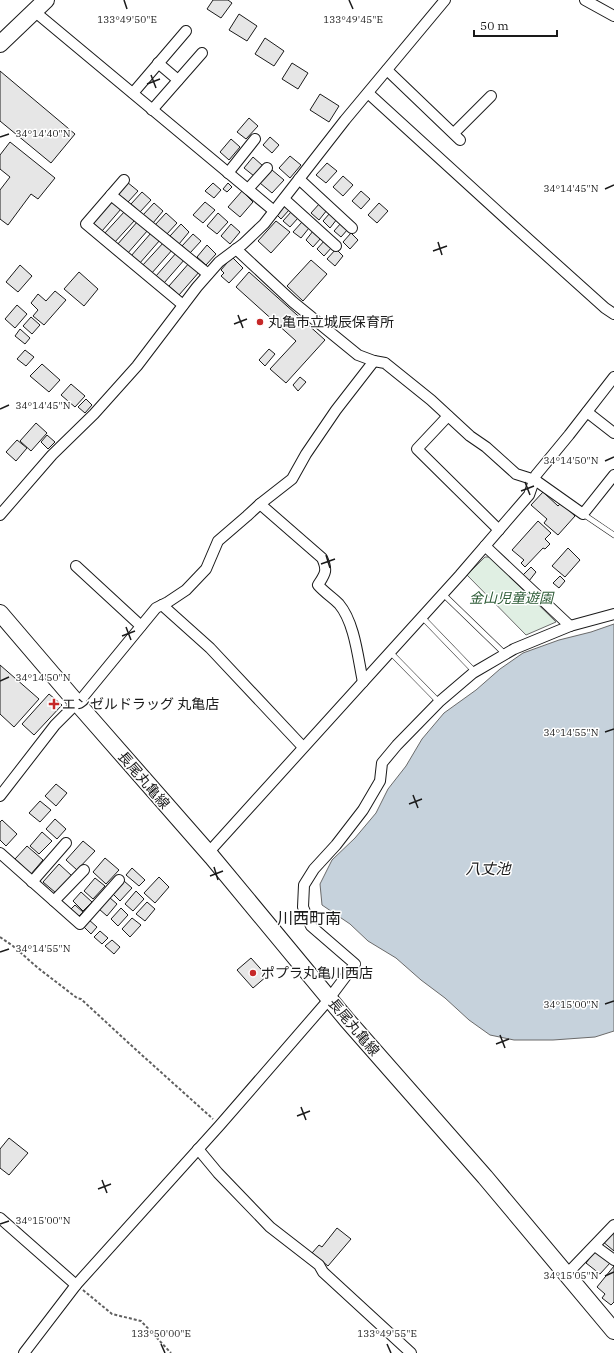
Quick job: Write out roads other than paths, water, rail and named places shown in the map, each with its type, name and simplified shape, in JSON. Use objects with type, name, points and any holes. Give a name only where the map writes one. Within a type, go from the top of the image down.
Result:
[{"type":"main road","points":[[1,42],[40,5]]},
{"type":"main road","name":"長尾丸亀線","points":[[0,612],[76,703],[208,853],[329,998],[485,1177],[566,1276],[614,1331]]},
{"type":"street","points":[[0,515],[52,455],[94,414],[137,366],[208,274],[219,262],[264,224],[368,93],[445,0]]},
{"type":"street","points":[[585,0],[614,16]]},
{"type":"street","points":[[40,5],[152,110],[274,211]]},
{"type":"street","points":[[133,93],[186,31]]},
{"type":"street","points":[[152,110],[202,53]]},
{"type":"street","points":[[158,63],[178,80]]},
{"type":"street","points":[[387,70],[457,137],[491,96]]},
{"type":"street","points":[[368,93],[605,308],[614,314]]},
{"type":"street","points":[[228,173],[255,139]]},
{"type":"street","points":[[248,190],[267,168]]},
{"type":"street","points":[[299,179],[352,228]]},
{"type":"street","points":[[124,180],[86,224],[183,305]]},
{"type":"street","points":[[111,195],[208,274]]},
{"type":"street","points":[[284,199],[336,246]]},
{"type":"street","points":[[236,249],[293,302],[358,355],[374,361],[385,363],[431,400],[470,436],[486,447],[516,474],[535,480],[583,514],[614,475]]},
{"type":"street","points":[[0,796],[55,725],[76,703],[156,608],[186,590],[206,569],[218,541],[260,504],[292,479],[306,454],[336,410],[374,361]]},
{"type":"street","points":[[208,853],[443,594],[529,495],[536,475],[588,412],[614,377]]},
{"type":"street","points":[[588,412],[614,433]]},
{"type":"street","points":[[448,416],[417,449],[499,530]]},
{"type":"street","points":[[260,504],[322,558],[326,567],[325,574],[318,586],[339,604],[345,614],[353,635],[363,682]]},
{"type":"street","points":[[485,546],[570,626]]},
{"type":"street","points":[[76,566],[141,626]]},
{"type":"street","points":[[162,605],[210,648],[303,748]]},
{"type":"street","points":[[24,1353],[76,1285],[220,1125],[329,998],[356,964],[311,926],[303,907],[304,885],[314,869],[336,845],[363,810],[380,781],[382,763],[397,745],[439,702],[475,672],[514,649],[570,626],[614,614]]},
{"type":"street","points":[[32,882],[66,843]]},
{"type":"street","points":[[0,853],[80,924],[119,880]]},
{"type":"street","points":[[54,901],[84,870]]},
{"type":"street","points":[[198,1149],[218,1174],[270,1227],[319,1265],[323,1272],[411,1353]]},
{"type":"street","points":[[0,1218],[76,1285]]},
{"type":"street","points":[[566,1276],[614,1226]]},
{"type":"street","points":[[595,1246],[614,1260]]},
{"type":"lane","points":[[583,514],[614,535]]},
{"type":"lane","points":[[443,594],[505,654]]},
{"type":"lane","points":[[422,617],[475,672]]},
{"type":"lane","points":[[390,652],[439,702]]},
{"type":"water","name":"八丈池","points":[[614,624],[614,1031],[595,1037],[553,1040],[514,1040],[490,1035],[469,1020],[445,998],[421,980],[396,958],[368,941],[350,924],[322,905],[320,884],[332,860],[355,838],[376,813],[388,789],[406,766],[422,739],[444,713],[523,653],[559,640],[591,632]]},
{"type":"place","name":"丸亀市立城辰保育所","points":[[260,322]]},
{"type":"place","name":"エンゼルドラッグ 丸亀店","points":[[54,704]]},
{"type":"place","name":"ポプラ丸亀川西店","points":[[253,973]]},
{"type":"district","name":"川西町南","points":[[309,918]]},
{"type":"park label","name":"金山児童遊園","points":[[511,598]]}]
